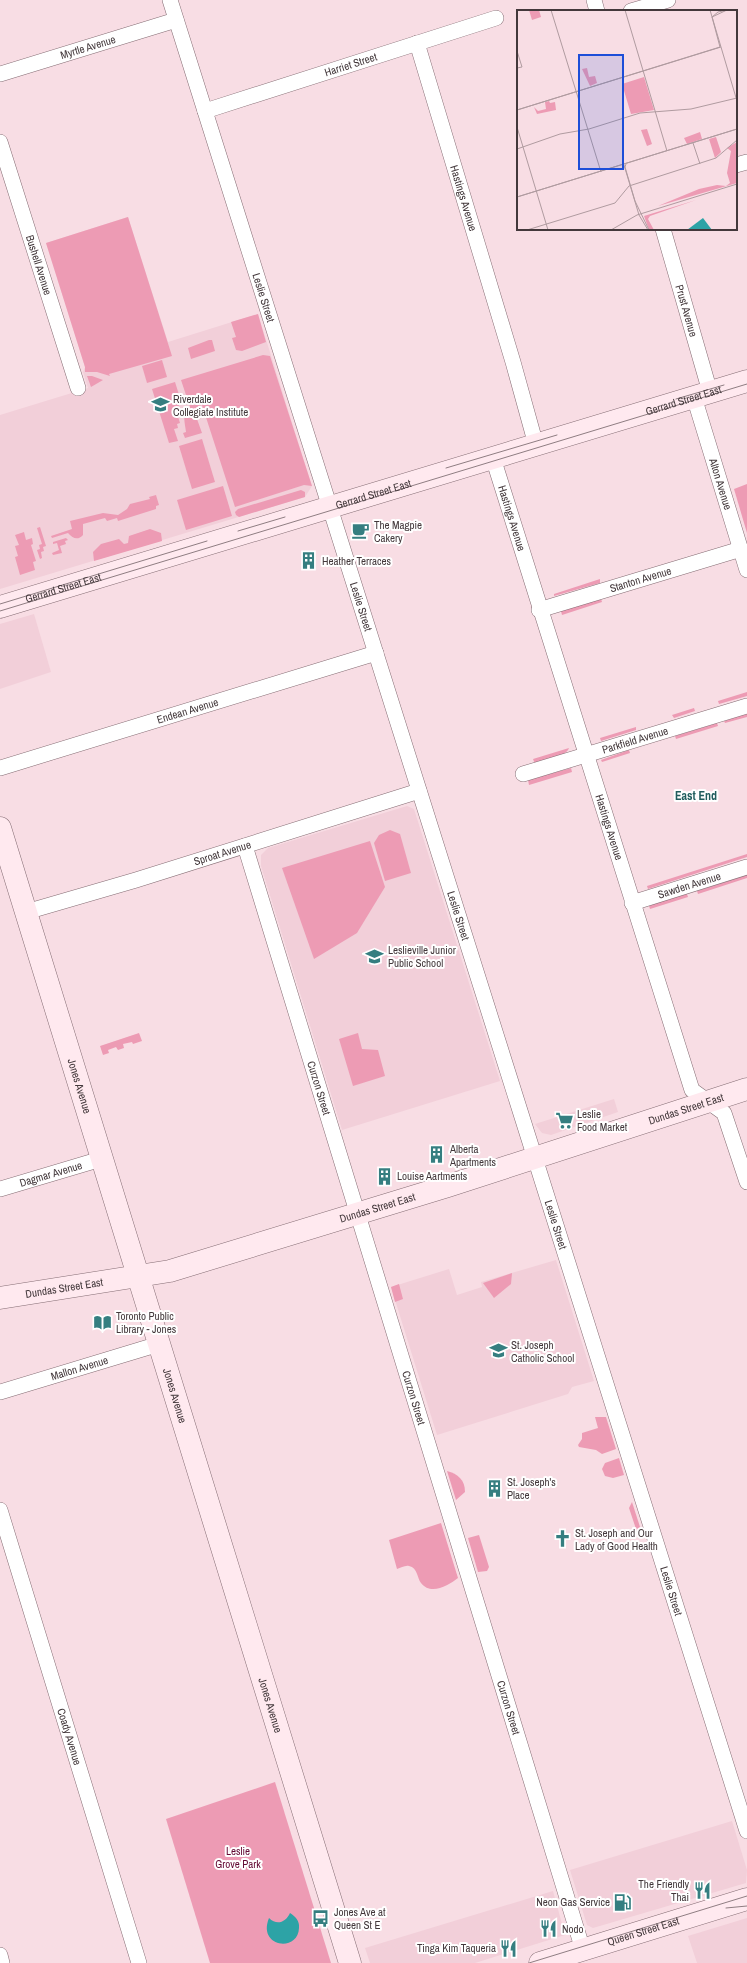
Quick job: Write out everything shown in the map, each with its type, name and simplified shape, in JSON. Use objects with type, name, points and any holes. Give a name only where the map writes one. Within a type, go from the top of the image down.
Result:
[{"type":"street","name":"Leslie Street","points":[[170,0],[745,1825]]},
{"type":"street","points":[[594,0],[597,10]]},
{"type":"street","points":[[634,10],[668,0]]},
{"type":"street","name":"Harriet Street","points":[[205,111],[496,18]]},
{"type":"street","name":"Myrtle Avenue","points":[[0,74],[176,20]]},
{"type":"street","name":"Hastings Avenue","points":[[417,44],[513,362],[536,445]]},
{"type":"street","name":"Bushell Avenue","points":[[0,142],[78,388]]},
{"type":"street","points":[[737,165],[747,162]]},
{"type":"street","name":"Prust Avenue","points":[[663,230],[702,394]]},
{"type":"street","name":"Gerrard Street East","points":[[0,608],[330,506],[747,381]]},
{"type":"street","name":"Alton Avenue","points":[[702,394],[747,570]]},
{"type":"street","name":"Hastings Avenue","points":[[493,458],[692,1090],[724,1113],[747,1182]]},
{"type":"street","name":"Stanton Avenue","points":[[540,610],[741,549]]},
{"type":"street","name":"Endean Avenue","points":[[0,768],[376,653]]},
{"type":"street","name":"Parkfield Avenue","points":[[523,774],[747,706]]},
{"type":"street","name":"Sproat Avenue","points":[[26,912],[245,846],[419,791]]},
{"type":"street","name":"Jones Avenue","points":[[0,828],[350,1963]]},
{"type":"street","name":"Curzon Street","points":[[245,846],[359,1213],[583,1950]]},
{"type":"street","name":"Sawden Avenue","points":[[632,903],[747,867]]},
{"type":"street","name":"Dundas Street East","points":[[0,1298],[170,1271],[535,1158],[747,1089]]},
{"type":"street","name":"Dagmar Avenue","points":[[0,1189],[101,1159]]},
{"type":"street","name":"Mallon Avenue","points":[[0,1392],[159,1344]]},
{"type":"street","name":"Coady Avenue","points":[[0,1510],[139,1963]]},
{"type":"street","name":"Queen Street East","points":[[540,1963],[747,1899]]},
{"type":"street","points":[[0,1955],[2,1963]]},
{"type":"shaded area","name":"Riverdale Collegiate Institute","points":[[128,217],[168,342],[258,314],[312,486],[305,497],[0,589],[0,415],[88,388],[83,372],[85,367],[46,243]]},
{"type":"shaded area","points":[[34,614],[51,672],[0,689],[0,624]]},
{"type":"shaded area","name":"Leslieville Junior Public School","points":[[407,806],[414,809],[500,1081],[342,1130],[261,866],[261,855],[268,848]]},
{"type":"shaded area","points":[[614,1099],[618,1112],[551,1135],[542,1133],[535,1124]]},
{"type":"shaded area","name":"St. Joseph Catholic School","points":[[556,1260],[594,1381],[572,1387],[568,1394],[437,1435],[391,1287],[449,1269],[457,1295],[482,1287],[481,1282]]},
{"type":"shaded area","points":[[732,1821],[747,1870],[746,1883],[593,1928],[587,1925],[570,1870]]},
{"type":"shaded area","points":[[553,1891],[565,1935],[475,1963],[370,1963],[365,1948]]},
{"type":"shaded area","points":[[747,1918],[747,1963],[697,1963],[688,1936]]},
{"type":"green space","points":[[128,217],[172,356],[109,374],[110,376],[97,372],[85,372],[85,367],[46,243]]},
{"type":"green space","points":[[258,314],[266,342],[242,351],[236,350],[232,338],[236,337],[231,322]]},
{"type":"green space","points":[[212,340],[215,351],[191,359],[188,348]]},
{"type":"green space","points":[[263,355],[270,356],[312,486],[304,485],[235,507],[202,405],[198,406],[201,418],[197,419],[202,433],[185,438],[183,433],[186,432],[184,421],[185,411],[190,407],[181,380]]},
{"type":"green space","points":[[162,360],[167,377],[147,383],[142,366]]},
{"type":"green space","points":[[87,376],[92,376],[103,380],[91,387]]},
{"type":"green space","points":[[175,382],[181,401],[178,402],[179,406],[175,407],[180,423],[177,424],[178,428],[174,429],[178,441],[169,443],[152,389]]},
{"type":"green space","points":[[202,439],[215,482],[192,489],[179,446]]},
{"type":"green space","points":[[747,484],[747,533],[734,489]]},
{"type":"green space","points":[[223,486],[232,516],[186,530],[177,500]]},
{"type":"green space","points":[[301,490],[305,492],[305,497],[239,517],[236,515],[235,512],[238,509]]},
{"type":"green space","points":[[156,495],[159,505],[156,506],[156,509],[118,521],[117,518],[107,521],[105,518],[83,524],[83,535],[79,538],[73,537],[68,533],[52,538],[51,536],[72,529],[70,521],[103,513],[118,515],[127,509],[130,504],[150,499],[149,497]]},
{"type":"green space","points":[[40,527],[46,546],[43,547],[44,551],[41,552],[42,558],[40,559],[37,550],[40,549],[39,545],[42,544],[37,528]]},
{"type":"green space","points":[[150,529],[161,533],[162,541],[94,561],[93,552],[101,544],[119,539],[124,544],[128,543],[129,536]]},
{"type":"green space","points":[[24,532],[26,540],[32,538],[33,544],[31,545],[36,561],[33,562],[35,570],[20,575],[15,557],[18,556],[15,546],[19,545],[15,535]]},
{"type":"green space","points":[[66,538],[68,540],[65,541],[66,544],[60,546],[62,553],[53,555],[52,553],[59,550],[57,543],[53,544],[53,542]]},
{"type":"green space","points":[[600,579],[600,583],[554,596],[554,594]]},
{"type":"green space","points":[[601,599],[602,602],[562,615],[561,611]]},
{"type":"green space","points":[[747,692],[747,696],[719,704],[718,701]]},
{"type":"green space","points":[[694,708],[695,711],[674,718],[672,715]]},
{"type":"green space","points":[[747,713],[747,717],[725,723],[724,721]]},
{"type":"green space","points":[[717,723],[718,726],[676,739],[675,736]]},
{"type":"green space","points":[[636,727],[636,730],[601,741],[600,738]]},
{"type":"green space","points":[[569,748],[564,754],[535,764],[533,759]]},
{"type":"green space","points":[[629,750],[630,753],[602,762],[601,760]]},
{"type":"green space","points":[[571,768],[572,772],[529,785],[528,780]]},
{"type":"green space","points":[[390,830],[400,834],[411,873],[385,881],[374,843],[379,835]]},
{"type":"green space","points":[[370,841],[385,887],[357,933],[314,959],[282,868]]},
{"type":"green space","points":[[747,854],[747,857],[648,889],[647,886]]},
{"type":"green space","points":[[747,875],[747,878],[698,894],[697,891]]},
{"type":"green space","points":[[687,894],[688,897],[650,909],[649,906],[653,904]]},
{"type":"green space","points":[[139,1033],[142,1041],[133,1044],[132,1042],[123,1044],[124,1048],[118,1050],[116,1047],[108,1050],[109,1053],[103,1055],[100,1046]]},
{"type":"green space","points":[[358,1033],[362,1049],[378,1050],[385,1076],[353,1086],[339,1039]]},
{"type":"green space","points":[[512,1273],[511,1284],[494,1298],[483,1283]]},
{"type":"green space","points":[[399,1284],[403,1299],[395,1302],[391,1287]]},
{"type":"green space","points":[[595,1417],[606,1417],[616,1449],[602,1454],[596,1450],[579,1447],[578,1445],[582,1439],[582,1433],[598,1428]]},
{"type":"green space","points":[[619,1458],[624,1475],[613,1478],[605,1476],[602,1469],[605,1463]]},
{"type":"green space","points":[[447,1471],[458,1476],[464,1484],[465,1492],[456,1500]]},
{"type":"green space","points":[[632,1502],[641,1530],[637,1532],[629,1508]]},
{"type":"green space","points":[[441,1523],[458,1578],[450,1584],[440,1588],[430,1589],[421,1583],[416,1571],[412,1567],[406,1566],[397,1569],[389,1540]]},
{"type":"green space","points":[[479,1535],[489,1567],[487,1571],[478,1572],[468,1538]]},
{"type":"green space","name":"Leslie Grove Park","points":[[275,1782],[331,1963],[210,1963],[166,1819]]},
{"type":"water","points":[[290,1913],[299,1923],[297,1936],[292,1941],[279,1943],[268,1935],[267,1928],[269,1918],[275,1922],[281,1922],[286,1919]]},
{"type":"tram line","points":[[0,611],[747,384]]},
{"type":"tram line","points":[[676,399],[724,385]]},
{"type":"tram line","points":[[446,468],[557,435]]},
{"type":"tram line","points":[[238,531],[285,517]]},
{"type":"tram line","points":[[0,604],[207,541]]},
{"type":"tram line","points":[[529,1963],[747,1896]]},
{"type":"tram line","points":[[726,1908],[747,1906]]},
{"type":"place","name":"Riverdale Collegiate Institute","points":[[160,405]]},
{"type":"place","name":"The Magpie Cakery","points":[[361,531]]},
{"type":"place","name":"Heather Terraces","points":[[309,561]]},
{"type":"place","name":"Leslieville Junior Public School","points":[[375,956]]},
{"type":"place","name":"Leslie Food Market","points":[[564,1120]]},
{"type":"place","name":"Alberta Apartments","points":[[437,1155]]},
{"type":"place","name":"Louise Aartments","points":[[384,1176]]},
{"type":"place","name":"Toronto Public Library - Jones","points":[[103,1322]]},
{"type":"place","name":"St. Joseph Catholic School","points":[[498,1351]]},
{"type":"place","name":"St. Joseph's Place","points":[[494,1488]]},
{"type":"place","name":"St. Joseph and Our Lady of Good Health","points":[[562,1539]]},
{"type":"place","name":"The Friendly Thai","points":[[702,1890]]},
{"type":"place","name":"Neon Gas Service","points":[[623,1902]]},
{"type":"place","name":"Jones Ave at Queen St E","points":[[321,1918]]},
{"type":"place","name":"Nodo","points":[[549,1929]]},
{"type":"place","name":"Tinga Kim Taqueria","points":[[509,1948]]},
{"type":"district","name":"East End","points":[[696,796]]}]
